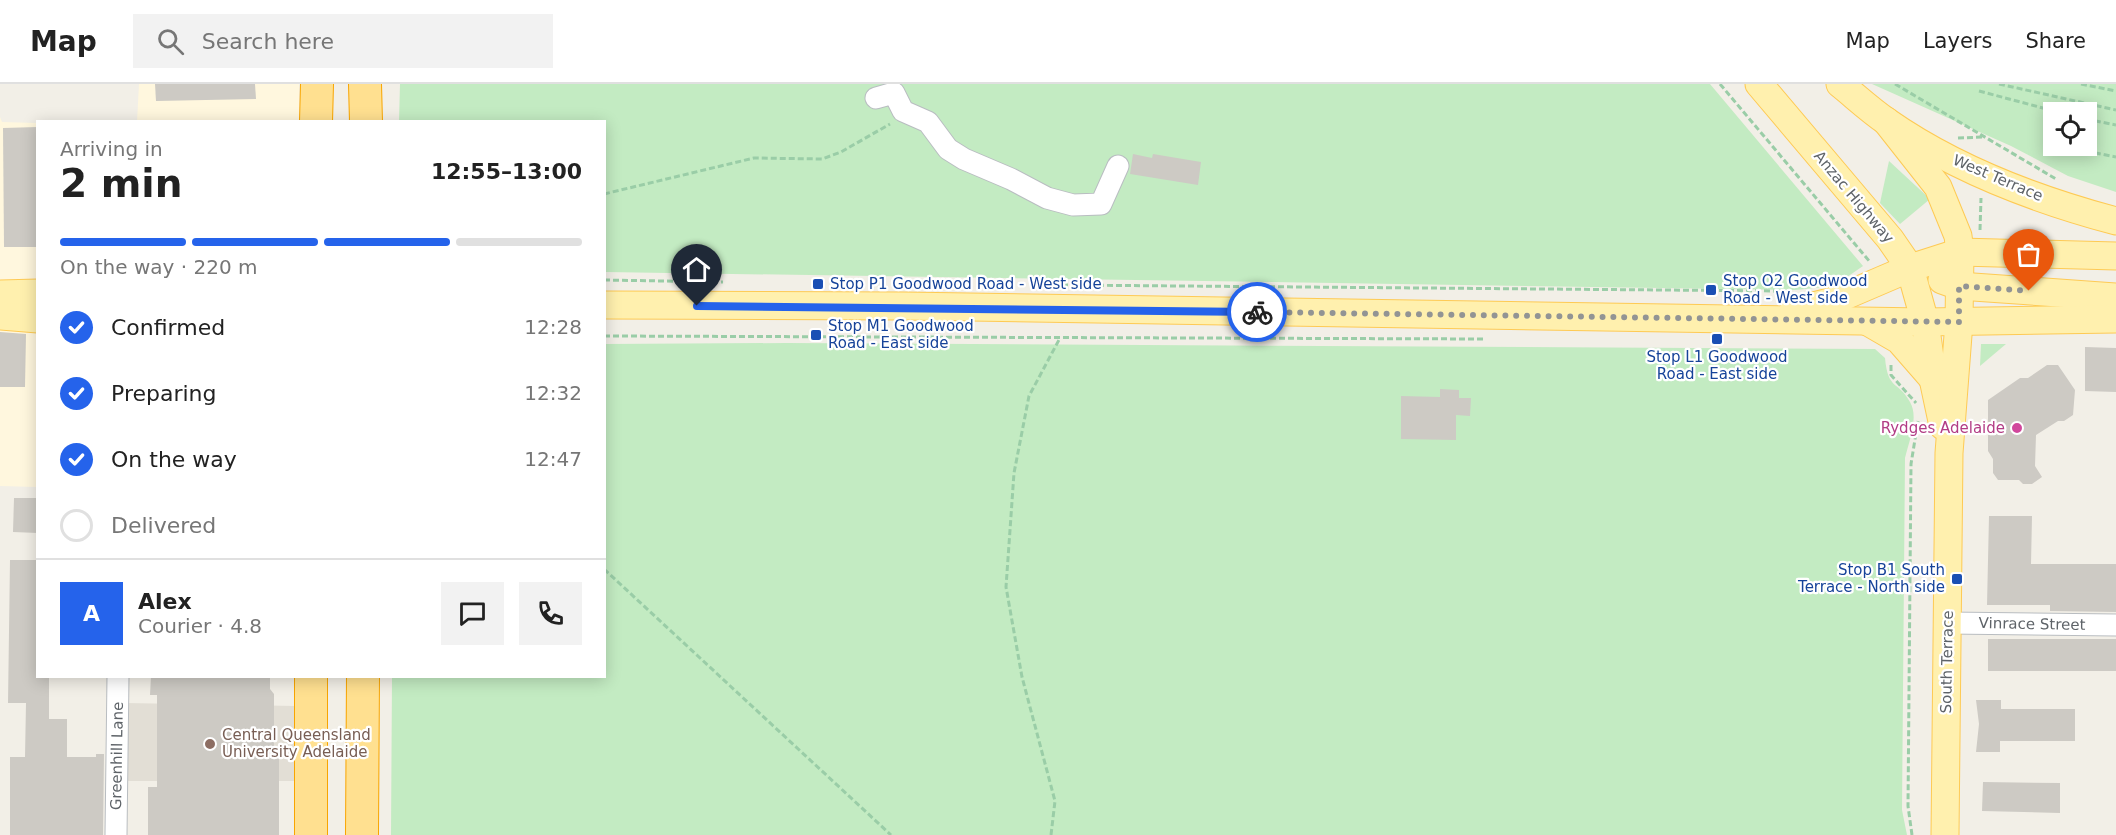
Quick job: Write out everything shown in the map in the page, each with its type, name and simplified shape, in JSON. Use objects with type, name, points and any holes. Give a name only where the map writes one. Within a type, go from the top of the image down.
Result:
[{"type":"highway","points":[[316,120],[317,84]]},
{"type":"highway","points":[[366,84],[366,120]]},
{"type":"highway","points":[[311,678],[311,835]]},
{"type":"highway","points":[[362,835],[363,678]]},
{"type":"main road","name":"Anzac Highway","points":[[1759,84],[1890,239],[1910,268],[1925,322]]},
{"type":"main road","points":[[1840,84],[1886,121]]},
{"type":"main road","name":"West Terrace","points":[[1886,121],[1937,152],[1985,175],[2116,221]]},
{"type":"main road","name":"South Terrace","points":[[1886,121],[1938,187],[1958,236],[1970,245],[1959,286],[1959,322],[1949,453],[1944,835]]},
{"type":"main road","points":[[1760,320],[1833,301],[1970,245],[2116,256]]},
{"type":"main road","points":[[1910,268],[1959,286],[2116,297]]},
{"type":"main road","points":[[2,296],[36,293]]},
{"type":"main road","points":[[2,296],[36,318]]},
{"type":"main road","points":[[606,305],[904,306],[1868,322],[2116,319]]},
{"type":"main road","points":[[1868,322],[1899,340],[1933,379]]},
{"type":"main road","name":"South Terrace","points":[[1925,322],[1933,379],[1949,453]]},
{"type":"street","points":[[876,98],[894,93],[903,111],[928,123],[948,149],[964,159],[1011,178],[1047,198],[1073,206],[1101,204],[1118,166]]},
{"type":"street","name":"Vinrace Street","points":[[1947,623],[2116,625]]},
{"type":"street","name":"Greenhill Lane","points":[[116,835],[118,678]]},
{"type":"path","points":[[1720,84],[1875,267]]},
{"type":"path","points":[[1895,84],[2060,181]]},
{"type":"path","points":[[1999,84],[2116,110]]},
{"type":"path","points":[[2081,84],[2116,91]]},
{"type":"path","points":[[1979,91],[2043,108]]},
{"type":"path","points":[[606,194],[754,158],[822,159],[892,123],[903,111]]},
{"type":"path","points":[[2097,121],[2116,125]]},
{"type":"path","points":[[1996,153],[2000,146]]},
{"type":"path","points":[[2097,153],[2116,157]]},
{"type":"path","points":[[1970,245],[1981,192]]},
{"type":"path","points":[[606,280],[724,282]]},
{"type":"path","points":[[1058,285],[1784,291]]},
{"type":"path","points":[[606,336],[1486,339]]},
{"type":"path","points":[[1051,835],[1055,801],[1022,677],[1006,587],[1014,473],[1029,396],[1060,338]]},
{"type":"path","points":[[1891,359],[1891,375],[1917,403],[1918,410]]},
{"type":"path","points":[[1912,835],[1908,806],[1911,464],[1918,417]]},
{"type":"path","points":[[606,571],[891,835]]},
{"type":"shaded area","points":[[139,84],[299,84],[299,120],[137,120]]},
{"type":"shaded area","points":[[0,117],[2,122],[36,123],[36,487],[0,486]]},
{"type":"shaded area","name":"Central Queensland University Adelaide","points":[[125,703],[295,706],[295,781],[125,781]]},
{"type":"green space","points":[[400,84],[1710,84],[1863,266],[1834,286],[1795,290],[606,272],[606,120],[399,120]]},
{"type":"green space","points":[[1872,84],[2116,84],[2116,192],[2068,176],[2011,146]]},
{"type":"green space","points":[[1889,161],[1930,199],[1900,224],[1880,203]]},
{"type":"green space","points":[[606,344],[1875,349],[1885,358],[1888,376],[1906,395],[1914,415],[1905,458],[1902,810],[1907,835],[391,835],[392,678],[606,678]]},
{"type":"green space","points":[[1981,344],[2006,344],[1980,366]]},
{"type":"building","points":[[155,84],[255,84],[256,99],[156,101]]},
{"type":"building","points":[[36,127],[36,247],[4,247],[3,128]]},
{"type":"building","points":[[1133,154],[1152,158],[1153,154],[1201,162],[1198,185],[1130,174]]},
{"type":"building","points":[[0,332],[26,334],[25,387],[0,387]]},
{"type":"building","points":[[2085,347],[2116,348],[2116,392],[2085,391]]},
{"type":"building","name":"Rydges Adelaide","points":[[2047,365],[2058,365],[2075,390],[2073,415],[2064,421],[2058,421],[2036,435],[2035,466],[2042,477],[2032,484],[2023,484],[2019,480],[1998,480],[1993,473],[1993,459],[1988,451],[1988,400],[2020,378],[2028,378]]},
{"type":"building","points":[[1440,389],[1459,390],[1459,398],[1471,398],[1470,416],[1456,415],[1456,440],[1401,439],[1401,396],[1440,397]]},
{"type":"building","points":[[14,498],[36,498],[36,533],[13,532]]},
{"type":"building","points":[[1989,516],[2032,516],[2031,564],[2116,564],[2116,612],[2050,611],[2050,605],[1987,605]]},
{"type":"building","points":[[10,560],[36,560],[36,678],[49,678],[49,719],[67,719],[67,757],[96,757],[96,754],[104,754],[103,835],[10,835],[10,757],[25,757],[26,703],[8,703]]},
{"type":"building","points":[[1988,639],[2116,639],[2116,671],[1988,671]]},
{"type":"building","points":[[151,678],[270,678],[270,689],[274,694],[274,752],[279,752],[279,835],[148,835],[148,787],[157,787],[157,695],[150,695]]},
{"type":"building","points":[[1976,700],[2001,700],[2001,709],[2075,709],[2075,741],[2000,741],[2000,752],[1976,752],[1979,724]]},
{"type":"building","points":[[1983,782],[2060,783],[2060,813],[1982,811]]},
{"type":"way so far","points":[[1257,312],[1959,322],[1959,286],[2029,291]]},
{"type":"place","name":"Stop P1 Goodwood Road - West side","points":[[818,284]]},
{"type":"place","name":"Stop O2 Goodwood Road - West side","points":[[1711,290]]},
{"type":"place","name":"Stop M1 Goodwood Road - East side","points":[[816,335]]},
{"type":"place","name":"Stop L1 Goodwood Road - East side","points":[[1717,339]]},
{"type":"place","name":"Rydges Adelaide","points":[[2017,428]]},
{"type":"place","name":"Stop B1 South Terrace - North side","points":[[1957,579]]},
{"type":"place","name":"Central Queensland University Adelaide","points":[[210,744]]},
{"type":"route","points":[[697,306],[904,306],[1257,312]]}]
